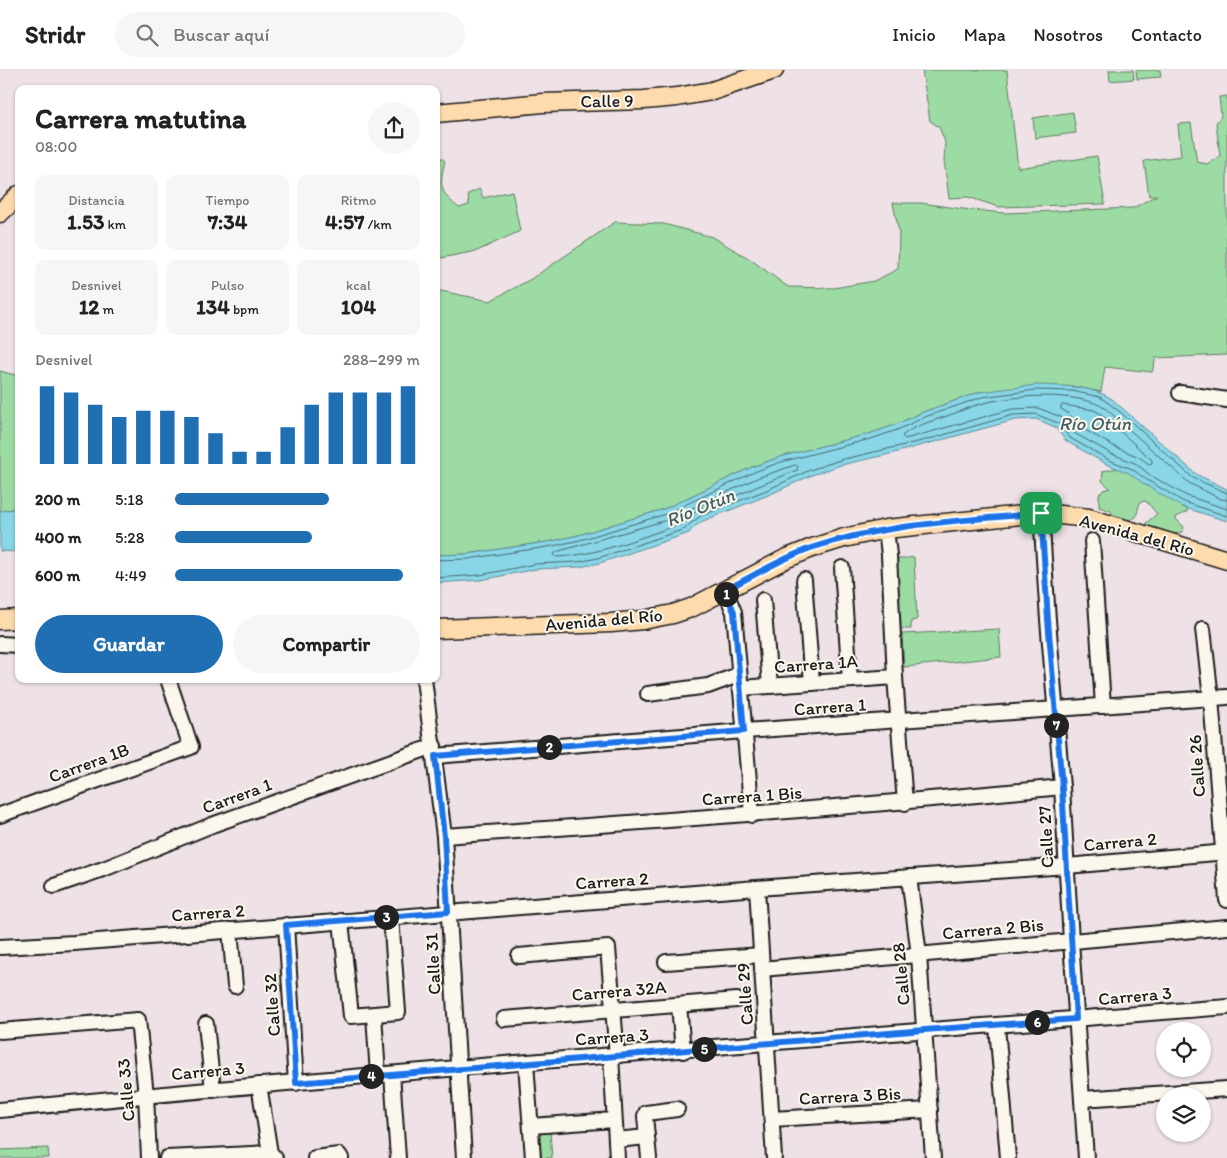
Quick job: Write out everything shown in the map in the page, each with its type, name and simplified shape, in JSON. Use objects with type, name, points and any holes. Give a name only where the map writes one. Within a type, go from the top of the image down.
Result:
[{"type":"main road","name":"Calle 9","points":[[440,113],[543,103],[669,98],[712,91],[774,70]]},
{"type":"main road","points":[[0,213],[15,199]]},
{"type":"main road","name":"Avenida del Río","points":[[440,629],[610,623],[643,620],[691,608],[785,559],[844,538],[886,529],[1041,513],[1090,518],[1227,560]]},
{"type":"main road","points":[[0,620],[15,619]]},
{"type":"street","points":[[1180,393],[1227,400]]},
{"type":"street","name":"Calle 27","points":[[1041,513],[1062,787],[1086,1158]]},
{"type":"street","points":[[886,529],[905,802]]},
{"type":"street","points":[[1092,541],[1103,706]]},
{"type":"street","points":[[842,568],[850,680]]},
{"type":"street","points":[[804,580],[812,683]]},
{"type":"street","points":[[725,590],[734,612],[752,815]]},
{"type":"street","points":[[763,600],[770,686]]},
{"type":"street","name":"Calle 26","points":[[1204,629],[1225,852],[1227,900]]},
{"type":"street","points":[[0,644],[15,645]]},
{"type":"street","name":"Carrera 1A","points":[[648,694],[739,682],[770,686],[895,677]]},
{"type":"street","name":"Carrera 1B","points":[[0,815],[191,747],[169,683]]},
{"type":"street","name":"Calle 31","points":[[425,683],[444,836],[464,1158]]},
{"type":"street","name":"Carrera 1","points":[[54,886],[106,868],[212,825],[434,751],[898,721],[1227,697]]},
{"type":"street","name":"Carrera 1 Bis","points":[[444,836],[752,815],[1062,787]]},
{"type":"street","name":"Carrera 2","points":[[0,947],[757,888],[1067,866],[1225,852]]},
{"type":"street","name":"Calle 28","points":[[909,877],[919,955],[933,1158]]},
{"type":"street","name":"Calle 29","points":[[757,888],[774,1158]]},
{"type":"street","points":[[341,921],[351,1016],[398,1012],[391,917]]},
{"type":"street","name":"Calle 32","points":[[286,925],[296,1083]]},
{"type":"street","name":"Carrera 2 Bis","points":[[762,969],[1227,927]]},
{"type":"street","points":[[230,930],[235,986]]},
{"type":"street","points":[[520,956],[608,948],[613,1010],[616,1158]]},
{"type":"street","points":[[666,962],[761,955]]},
{"type":"street","name":"Carrera 32A","points":[[504,1019],[737,1000]]},
{"type":"street","points":[[680,1005],[682,1051]]},
{"type":"street","name":"Carrera 3","points":[[0,1110],[146,1095],[458,1068],[1227,1007]]},
{"type":"street","points":[[374,1014],[398,1158]]},
{"type":"street","name":"Calle 33","points":[[0,1031],[138,1020],[146,1095],[149,1158]]},
{"type":"street","points":[[206,1024],[213,1090]]},
{"type":"street","points":[[997,1026],[1008,1158]]},
{"type":"street","points":[[526,1063],[533,1158]]},
{"type":"street","points":[[166,1158],[273,1156],[259,1085]]},
{"type":"street","points":[[1082,1099],[1227,1089]]},
{"type":"street","points":[[649,1158],[646,1113],[677,1109]]},
{"type":"street","name":"Carrera 3 Bis","points":[[772,1119],[930,1110]]},
{"type":"street","points":[[531,1126],[614,1120]]},
{"type":"street","points":[[616,1140],[647,1137]]},
{"type":"street","points":[[315,1158],[340,1157]]},
{"type":"green space","points":[[922,70],[1007,70],[1018,168],[1097,156],[1105,204],[999,207],[968,197],[949,198],[944,161],[945,142],[939,127],[930,121]]},
{"type":"green space","points":[[1109,70],[1133,70],[1134,79],[1110,81]]},
{"type":"green space","points":[[1136,70],[1160,70],[1161,77],[1137,79]]},
{"type":"green space","points":[[1227,96],[1227,355],[1156,358],[1152,372],[1105,367],[1101,392],[1072,386],[980,392],[923,412],[872,433],[780,457],[752,467],[664,509],[579,535],[553,541],[467,554],[440,555],[440,291],[490,301],[531,279],[615,222],[664,224],[712,237],[750,259],[788,287],[834,288],[874,281],[898,269],[899,232],[893,203],[921,203],[1004,213],[1133,208],[1157,195],[1149,196],[1144,161],[1181,156],[1178,124],[1191,123],[1197,162],[1207,164],[1220,156],[1216,123],[1221,116],[1219,97]]},
{"type":"green space","points":[[1073,112],[1076,133],[1035,138],[1033,118]]},
{"type":"green space","points":[[440,159],[445,161],[442,187],[452,202],[459,208],[469,205],[468,194],[480,189],[483,198],[512,191],[520,231],[477,251],[440,258]]},
{"type":"green space","points":[[0,371],[15,375],[15,509],[0,511]]},
{"type":"green space","points":[[1123,467],[1185,507],[1188,511],[1175,518],[1184,527],[1182,532],[1168,535],[1148,528],[1146,523],[1157,514],[1146,501],[1140,502],[1136,517],[1125,522],[1113,518],[1111,511],[1099,507],[1099,494],[1110,488],[1102,481],[1103,471]]},
{"type":"green space","points":[[914,557],[917,619],[911,621],[911,629],[898,629],[894,560]]},
{"type":"green space","points":[[999,629],[1001,657],[904,667],[902,634]]},
{"type":"green space","points":[[550,1131],[552,1158],[538,1158],[535,1133]]},
{"type":"green space","points":[[48,1148],[49,1158],[0,1158],[0,1150]]},
{"type":"water","name":"Río Otún","points":[[1036,385],[1066,386],[1103,394],[1112,399],[1196,474],[1227,489],[1227,521],[1182,507],[1129,473],[1106,464],[1066,441],[1055,427],[1036,419],[1015,420],[890,454],[841,465],[812,475],[771,494],[703,521],[689,533],[600,563],[579,567],[536,569],[481,580],[440,583],[440,555],[467,554],[553,541],[579,535],[664,509],[752,467],[780,457],[872,433],[923,412],[980,392]]},
{"type":"water","points":[[15,509],[15,552],[0,551],[0,511]]},
{"type":"route","points":[[1041,513],[1066,837],[1076,1019],[458,1068],[296,1083],[286,925],[448,912],[444,836],[435,756],[744,731],[734,612],[725,590],[785,559],[844,538],[886,529],[1041,513]]}]
